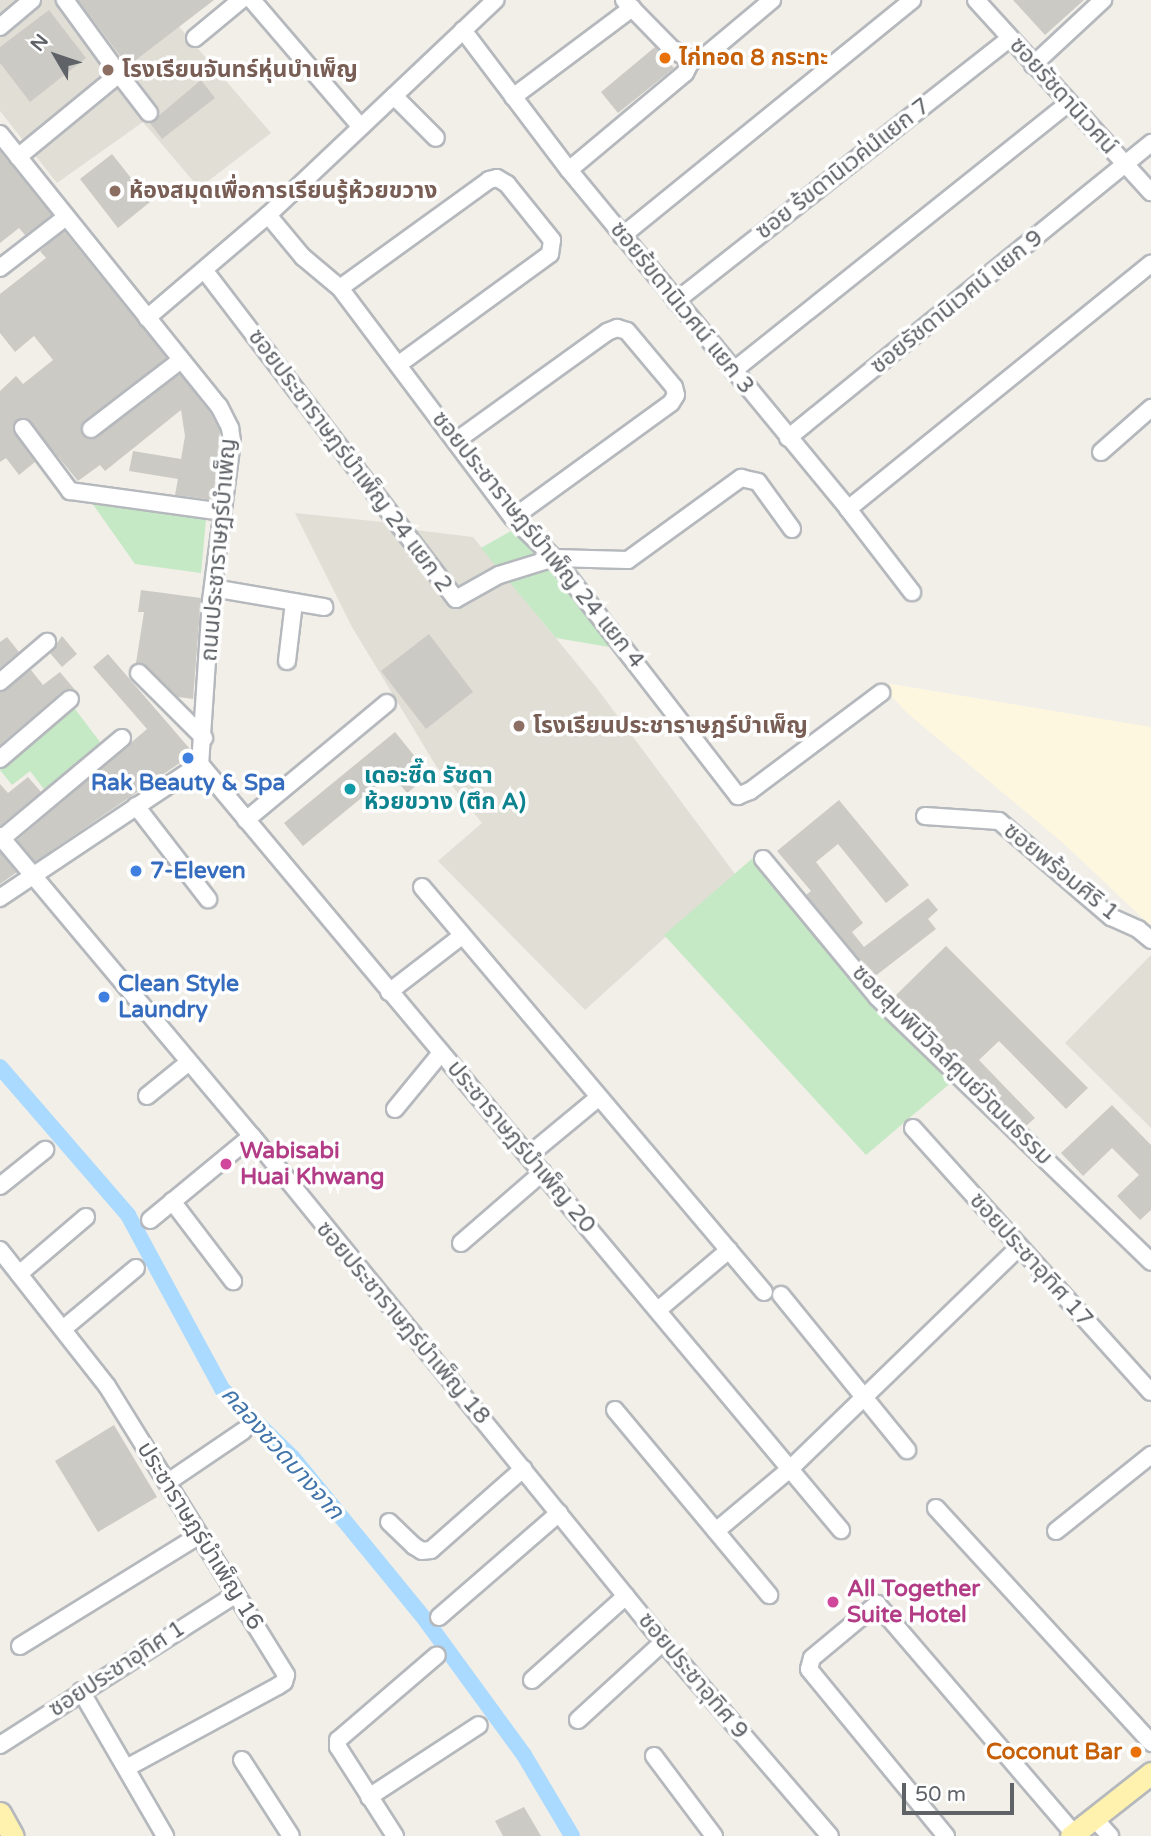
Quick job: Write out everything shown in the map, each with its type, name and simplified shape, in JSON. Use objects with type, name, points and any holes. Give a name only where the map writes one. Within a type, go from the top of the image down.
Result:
[{"type":"main road","points":[[1073,1835],[1151,1773]]},
{"type":"main road","points":[[0,1813],[13,1836]]},
{"type":"street","points":[[0,27],[32,0]]},
{"type":"street","points":[[65,0],[149,113]]},
{"type":"street","points":[[195,38],[240,0]]},
{"type":"street","points":[[252,0],[361,127]]},
{"type":"street","points":[[147,318],[268,215],[495,0]]},
{"type":"street","points":[[569,170],[685,73],[691,61],[704,57],[772,0]]},
{"type":"street","points":[[622,236],[912,0]]},
{"type":"street","name":"ซอยรัชดานิเวศน์","points":[[976,0],[1151,192]]},
{"type":"street","points":[[1033,65],[1103,0]]},
{"type":"street","points":[[513,97],[628,4],[672,49],[691,61]]},
{"type":"street","name":"ซอยร้ขดานิเวศน์ แยก 3","points":[[463,30],[569,170],[909,587]]},
{"type":"street","name":"ซอย ร้ขดานิเวค่นํแยก 7","points":[[676,301],[1010,38]]},
{"type":"street","points":[[7,148],[119,74]]},
{"type":"street","points":[[394,96],[436,138]]},
{"type":"street","points":[[733,371],[1068,104]]},
{"type":"street","name":"ซอยรัชดานิเวศน์ แยก 9","points":[[788,438],[1151,143]]},
{"type":"street","name":"ถนนประชาราษฎร์บำเพ็ญ","points":[[7,148],[219,406],[230,428],[232,441],[213,588],[200,764]]},
{"type":"street","points":[[340,288],[488,180],[497,178],[506,184],[552,240],[550,254],[398,365]]},
{"type":"street","name":"ซอยประชาราษฎร์บำเพ็ญ 24 แยก 4","points":[[268,215],[303,257],[340,288],[513,517],[555,558],[582,597],[689,729],[726,785],[738,796],[750,791],[881,693]]},
{"type":"street","points":[[0,268],[66,217]]},
{"type":"street","points":[[848,509],[1151,264]]},
{"type":"street","name":"ซอยประชาราษฎร์บำเพ็ญ 24 แยก 2","points":[[205,271],[456,599],[499,575],[555,558]]},
{"type":"street","points":[[456,441],[607,332],[617,328],[627,331],[674,387],[676,395],[671,403],[513,517]]},
{"type":"street","points":[[91,429],[181,360]]},
{"type":"street","points":[[1101,453],[1151,408]]},
{"type":"street","points":[[23,428],[70,491],[223,512]]},
{"type":"street","points":[[555,558],[628,560],[741,478],[758,482],[792,529]]},
{"type":"street","points":[[213,588],[324,607]]},
{"type":"street","points":[[287,661],[294,602]]},
{"type":"street","points":[[0,682],[47,642]]},
{"type":"street","points":[[139,673],[204,738]]},
{"type":"street","points":[[0,759],[70,699]]},
{"type":"street","points":[[246,820],[387,703]]},
{"type":"street","points":[[1,838],[121,738]]},
{"type":"street","points":[[0,898],[200,764]]},
{"type":"street","name":"ประชาราษฎร์บำเพ็ญ 20","points":[[200,764],[841,1530]]},
{"type":"street","points":[[136,806],[208,899]]},
{"type":"street","name":"ซอยพร้อมศิริ 1","points":[[925,816],[999,821],[1111,917],[1138,929],[1151,940]]},
{"type":"street","name":"ซอยประชาราษฎร์บำเพ็ญ 18","points":[[1,838],[252,1136],[312,1214],[559,1513]]},
{"type":"street","name":"ซอยลุมพินีวิลล์ศูนย์วัฒนธรรม","points":[[763,859],[877,998],[1151,1262]]},
{"type":"street","points":[[422,887],[764,1293]]},
{"type":"street","points":[[389,992],[463,935]]},
{"type":"street","points":[[395,1109],[442,1054]]},
{"type":"street","points":[[147,1096],[189,1062]]},
{"type":"street","points":[[529,1155],[599,1097]]},
{"type":"street","name":"ซอยประชาอุทิศ 17","points":[[913,1128],[1151,1392]]},
{"type":"street","points":[[150,1220],[252,1136]]},
{"type":"street","points":[[0,1186],[45,1150]]},
{"type":"street","points":[[461,1243],[543,1172]]},
{"type":"street","points":[[172,1201],[233,1281]]},
{"type":"street","points":[[19,1274],[86,1217]]},
{"type":"street","points":[[716,1531],[790,1469],[1019,1247]]},
{"type":"street","name":"ประชาราษฎร์บำเพ็ญ 16","points":[[0,1250],[107,1386],[286,1675],[284,1682],[128,1767]]},
{"type":"street","points":[[658,1310],[729,1250]]},
{"type":"street","points":[[63,1329],[136,1268]]},
{"type":"street","points":[[781,1294],[907,1450]]},
{"type":"street","points":[[615,1410],[769,1595]]},
{"type":"street","points":[[168,1482],[243,1430]]},
{"type":"street","points":[[1056,1531],[1151,1455]]},
{"type":"street","points":[[389,1522],[414,1546],[422,1551],[431,1550],[523,1469]]},
{"type":"street","points":[[936,1508],[1151,1743]]},
{"type":"street","points":[[439,1617],[559,1513]]},
{"type":"street","name":"ซอยประชาอุทิศ 9","points":[[559,1513],[663,1642],[830,1836]]},
{"type":"street","points":[[20,1646],[200,1535]]},
{"type":"street","name":"ซอยประชาอุทิศ 1","points":[[0,1745],[236,1594]]},
{"type":"street","points":[[532,1680],[626,1596]]},
{"type":"street","points":[[946,1836],[809,1669],[812,1658],[873,1606],[881,1606],[1073,1835]]},
{"type":"street","points":[[578,1720],[663,1642]]},
{"type":"street","points":[[394,1836],[338,1747],[338,1740],[437,1655]]},
{"type":"street","points":[[81,1691],[128,1767],[166,1836]]},
{"type":"street","points":[[369,1797],[479,1725]]},
{"type":"street","points":[[654,1756],[714,1836]]},
{"type":"street","points":[[242,1760],[291,1836]]},
{"type":"street","points":[[1094,1818],[1110,1836]]},
{"type":"shaded area","name":"โรงเรียนจันทร์หุ่นบำเพ็ญ","points":[[0,0],[156,0],[271,133],[199,188],[143,122],[57,183],[0,111]]},
{"type":"shaded area","name":"โรงเรียนประชาราษฎร์บำเพ็ญ","points":[[295,513],[392,523],[415,530],[473,537],[596,687],[735,874],[585,1010],[438,861],[482,823],[436,766],[352,627]]},
{"type":"shaded area","points":[[879,682],[1151,727],[1151,926],[1062,842],[907,713]]},
{"type":"shaded area","points":[[1151,955],[1151,1128],[1065,1043]]},
{"type":"green space","points":[[92,503],[206,519],[201,573],[135,564]]},
{"type":"green space","points":[[518,527],[621,649],[556,638],[481,548]]},
{"type":"green space","points":[[72,705],[103,746],[47,793],[30,771],[12,785],[0,770],[0,764]]},
{"type":"green space","points":[[754,857],[861,989],[954,1080],[866,1155],[664,935]]},
{"type":"building","points":[[78,0],[214,0],[128,66]]},
{"type":"building","points":[[1013,0],[1084,0],[1045,35]]},
{"type":"building","points":[[49,10],[86,58],[30,102],[0,63],[0,47]]},
{"type":"building","points":[[655,47],[674,68],[618,113],[601,92]]},
{"type":"building","points":[[201,80],[215,98],[162,139],[150,123]]},
{"type":"building","points":[[0,151],[52,215],[25,235],[19,228],[0,243]]},
{"type":"building","name":"ห้องสมุดเพื่อการเรียนรู้ห้วยขวาง","points":[[112,154],[150,202],[118,228],[80,179]]},
{"type":"building","points":[[64,231],[167,358],[85,421],[81,426],[82,435],[88,439],[97,437],[180,374],[210,412],[220,431],[214,500],[175,495],[178,479],[129,471],[133,451],[181,459],[185,436],[181,410],[105,471],[100,465],[78,481],[26,418],[16,420],[13,430],[35,462],[19,475],[6,458],[0,462],[0,391],[16,376],[23,384],[53,360],[34,336],[15,352],[0,333],[0,294],[46,258],[40,251]]},
{"type":"building","points":[[141,590],[201,598],[193,699],[178,697],[146,666],[136,663],[144,612],[138,612]]},
{"type":"building","points":[[429,634],[473,692],[426,729],[381,671]]},
{"type":"building","points":[[62,636],[77,654],[62,667],[50,653]]},
{"type":"building","points":[[7,637],[19,652],[0,668],[0,642]]},
{"type":"building","points":[[108,654],[190,749],[190,756],[35,862],[17,840],[147,729],[93,667]]},
{"type":"building","points":[[31,670],[43,685],[60,672],[75,690],[63,691],[0,745],[0,692]]},
{"type":"building","name":"เดอะซี๊ด รัชดา ห้วยขวาง (ตึก A)","points":[[395,732],[430,775],[407,793],[394,777],[385,784],[382,781],[303,846],[284,823]]},
{"type":"building","points":[[28,777],[41,792],[0,826],[0,784],[8,793]]},
{"type":"building","points":[[839,800],[909,885],[886,903],[838,844],[816,862],[863,923],[852,932],[864,947],[928,898],[938,910],[928,919],[936,929],[874,977],[806,895],[811,891],[777,851]]},
{"type":"building","points":[[0,852],[17,872],[0,884]]},
{"type":"building","points":[[946,946],[1088,1088],[1066,1109],[999,1041],[979,1060],[1035,1118],[1026,1126],[893,998]]},
{"type":"building","points":[[1112,1105],[1151,1145],[1151,1210],[1140,1220],[1117,1196],[1139,1175],[1112,1148],[1083,1176],[1061,1153]]},
{"type":"building","points":[[114,1425],[157,1497],[98,1532],[55,1461]]},
{"type":"building","points":[[524,1807],[541,1836],[503,1836],[495,1821]]},
{"type":"waterway","name":"คลองชวดบางจาก","points":[[0,1067],[128,1215],[222,1389],[293,1458],[427,1622],[524,1755],[572,1836]]},
{"type":"place","name":"ไก่ทอด 8 กระทะ","points":[[665,58]]},
{"type":"place","name":"โรงเรียนจันทร์หุ่นบำเพ็ญ","points":[[108,70]]},
{"type":"place","name":"ห้องสมุดเพื่อการเรียนรู้ห้วยขวาง","points":[[115,191]]},
{"type":"place","name":"โรงเรียนประชาราษฎร์บำเพ็ญ","points":[[519,726]]},
{"type":"place","name":"Rak Beauty & Spa","points":[[188,758]]},
{"type":"place","name":"เดอะซี๊ด รัชดา ห้วยขวาง (ตึก A)","points":[[350,789]]},
{"type":"place","name":"7-Eleven","points":[[136,871]]},
{"type":"place","name":"Clean Style Laundry","points":[[104,997]]},
{"type":"place","name":"Wabisabi Huai Khwang","points":[[226,1164]]},
{"type":"place","name":"All Together Suite Hotel","points":[[833,1602]]},
{"type":"place","name":"Coconut Bar","points":[[1136,1752]]}]
